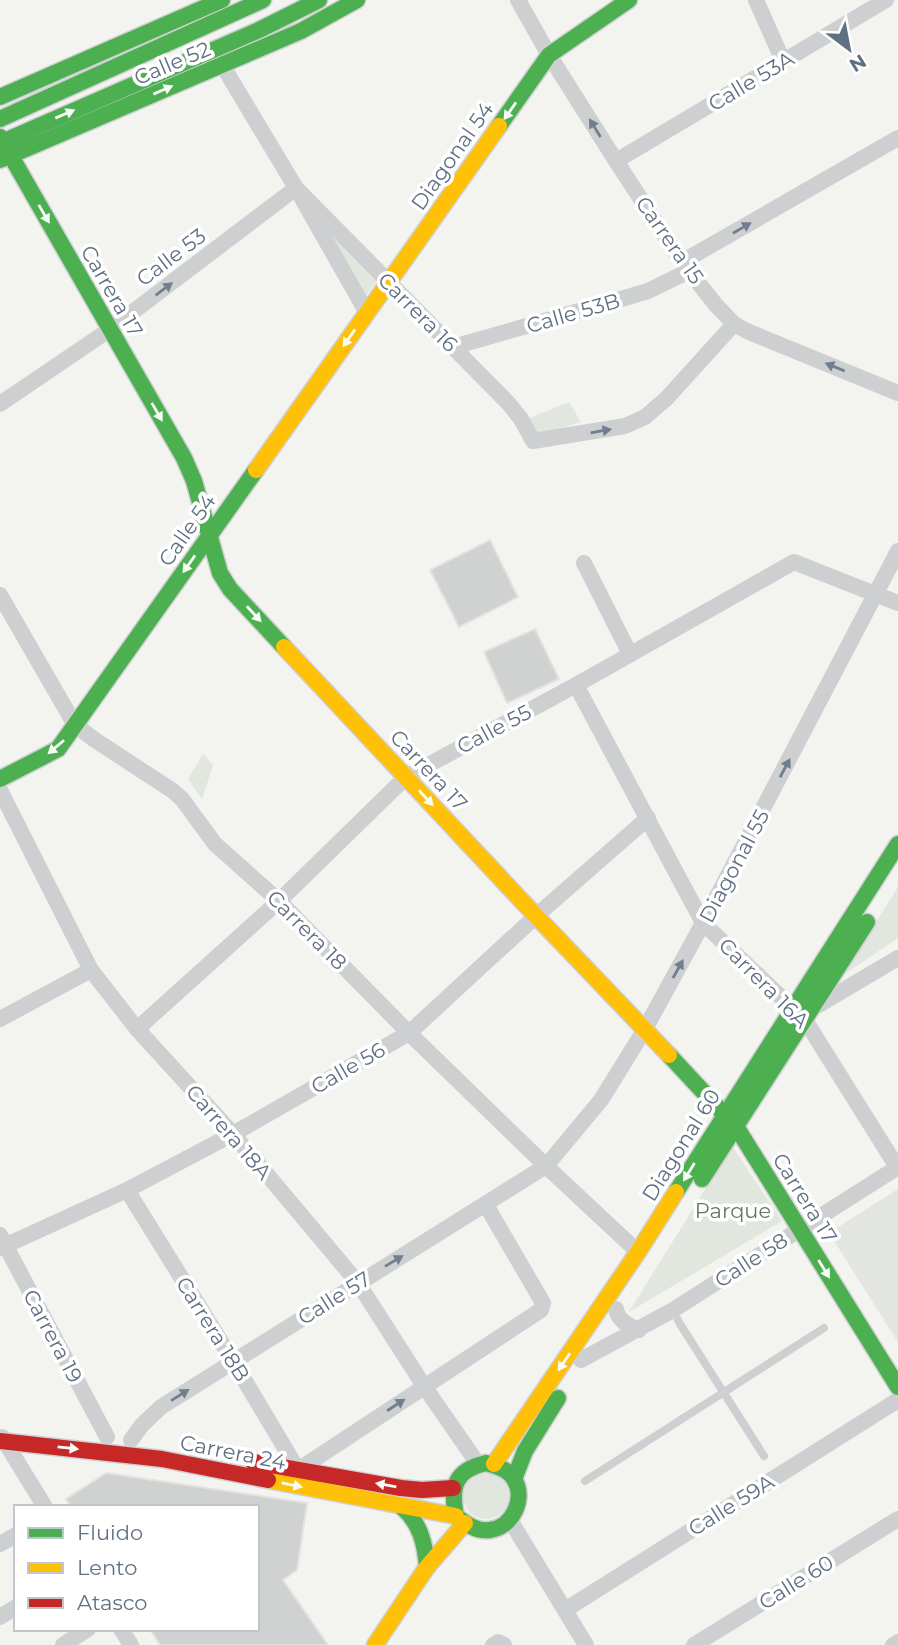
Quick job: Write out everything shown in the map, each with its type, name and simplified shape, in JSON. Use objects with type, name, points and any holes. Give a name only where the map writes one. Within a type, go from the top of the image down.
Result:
[{"type":"street","name":"Calle 52","points":[[0,97],[191,7],[222,0]]},
{"type":"street","name":"Calle 52","points":[[0,119],[263,0]]},
{"type":"street","name":"Calle 52","points":[[3,147],[319,0]]},
{"type":"street","name":"Calle 52","points":[[3,147],[222,65],[301,31],[357,0]]},
{"type":"street","name":"Carrera 15","points":[[518,0],[549,55],[616,161],[686,266],[734,324],[898,393]]},
{"type":"street","points":[[549,55],[629,0]]},
{"type":"street","points":[[755,0],[783,61]]},
{"type":"street","name":"Calle 53A","points":[[616,161],[886,0]]},
{"type":"street","name":"Carrera 16","points":[[214,50],[367,313]]},
{"type":"street","name":"Diagonal 54","points":[[388,282],[549,55]]},
{"type":"street","name":"Calle 53B","points":[[453,347],[635,295],[672,280],[686,266],[898,138]]},
{"type":"street","name":"Carrera 17","points":[[3,147],[184,458],[194,481],[220,573],[230,589],[737,1128],[898,1387]]},
{"type":"street","name":"Carrera 16","points":[[296,188],[509,404],[522,419],[533,440],[625,426],[645,417],[667,399],[734,324]]},
{"type":"street","name":"Calle 53","points":[[0,404],[109,330],[296,188]]},
{"type":"street","name":"Calle 54","points":[[0,779],[58,749],[388,282]]},
{"type":"street","name":"Diagonal 55","points":[[546,1166],[601,1100],[645,1029],[898,551]]},
{"type":"street","name":"Calle 55","points":[[136,1029],[279,901],[406,777],[794,562],[877,594]]},
{"type":"street","points":[[584,563],[630,654]]},
{"type":"street","points":[[877,594],[898,603]]},
{"type":"street","name":"Carrera 18","points":[[0,595],[75,725],[182,799],[215,844],[279,901],[546,1166],[638,1252]]},
{"type":"street","name":"Carrera 16A","points":[[576,685],[703,923],[803,1012],[898,1167]]},
{"type":"street","name":"Carrera 18A","points":[[0,790],[91,970],[136,1029],[233,1134],[358,1283],[424,1386],[486,1464]]},
{"type":"street","name":"Calle 56","points":[[2,1243],[127,1190],[233,1134],[410,1033],[536,916],[648,818]]},
{"type":"street","name":"Diagonal 60","points":[[514,1479],[525,1451],[581,1360],[737,1128],[898,844]]},
{"type":"street","name":"Diagonal 60","points":[[486,1464],[638,1252],[725,1114],[803,1012],[898,872]]},
{"type":"street","points":[[803,1012],[898,958]]},
{"type":"street","points":[[0,1019],[91,970]]},
{"type":"street","name":"Calle 57","points":[[131,1440],[142,1424],[161,1407],[546,1166]]},
{"type":"street","name":"Calle 58","points":[[581,1360],[673,1310],[898,1167]]},
{"type":"street","name":"Carrera 18B","points":[[127,1190],[298,1469]]},
{"type":"street","points":[[298,1469],[541,1310],[543,1303],[486,1205]]},
{"type":"street","name":"Carrera 19","points":[[2,1243],[107,1437]]},
{"type":"street","points":[[616,1309],[621,1320],[639,1330]]},
{"type":"street","name":"Calle 59A","points":[[565,1610],[898,1400]]},
{"type":"street","points":[[1,1437],[44,1505]]},
{"type":"street","name":"Carrera 24","points":[[1,1437],[107,1437],[401,1488],[453,1488]]},
{"type":"street","name":"Carrera 24","points":[[1,1437],[183,1463],[461,1519]]},
{"type":"street","points":[[393,1645],[446,1564],[463,1543],[510,1520],[518,1505],[518,1487],[514,1479],[508,1472],[486,1464],[467,1469],[459,1476],[453,1488],[453,1504],[461,1519],[471,1527],[486,1530]]},
{"type":"street","points":[[402,1507],[411,1514],[424,1539],[427,1567]]},
{"type":"street","name":"Calle 60","points":[[694,1645],[898,1518]]},
{"type":"street","points":[[375,1645],[461,1519]]},
{"type":"street","points":[[510,1520],[586,1645]]},
{"type":"street","points":[[63,1645],[85,1631]]},
{"type":"street","points":[[492,1645],[498,1642],[503,1645]]},
{"type":"street","points":[[893,1645],[898,1642]]},
{"type":"lane","points":[[673,1310],[764,1456]]},
{"type":"lane","points":[[585,1481],[824,1328]]},
{"type":"shaded area","points":[[898,1189],[898,1342],[829,1233]]},
{"type":"green space","points":[[323,225],[377,281],[364,298]]},
{"type":"green space","points":[[569,402],[581,422],[534,436],[527,419]]},
{"type":"green space","points":[[203,754],[213,765],[202,799],[188,779]]},
{"type":"green space","points":[[898,887],[898,938],[843,975]]},
{"type":"green space","name":"Parque","points":[[732,1146],[782,1221],[629,1312]]},
{"type":"green space","points":[[486,1473],[502,1480],[509,1496],[502,1512],[486,1519],[470,1512],[463,1496],[470,1480]]},
{"type":"building","points":[[490,540],[518,597],[459,627],[430,570]]},
{"type":"building","points":[[535,629],[559,679],[507,703],[484,652]]},
{"type":"building","points":[[106,1473],[307,1503],[297,1570],[283,1580],[328,1645],[160,1645],[151,1631],[259,1631],[259,1505],[70,1505],[66,1499]]},
{"type":"traffic: fast","points":[[0,97],[222,0]]},
{"type":"traffic: fast","points":[[0,119],[263,0]]},
{"type":"traffic: fast","points":[[0,143],[259,30],[319,0]]},
{"type":"traffic: fast","points":[[0,160],[301,31],[357,0]]},
{"type":"traffic: fast","points":[[499,126],[549,55],[629,0]]},
{"type":"traffic: fast","points":[[0,137],[184,458],[194,481],[220,573],[230,589],[284,647]]},
{"type":"traffic: fast","points":[[0,779],[58,749],[256,470]]},
{"type":"traffic: fast","points":[[676,1192],[898,844]]},
{"type":"traffic: fast","points":[[702,1179],[867,922]]},
{"type":"traffic: fast","points":[[669,1055],[737,1128],[898,1387]]},
{"type":"traffic: fast","points":[[514,1479],[525,1451],[558,1398]]},
{"type":"traffic: fast","points":[[486,1463],[508,1473],[514,1479],[519,1495],[511,1518],[498,1528],[481,1530],[456,1516],[454,1496],[461,1475],[486,1463]]},
{"type":"traffic: fast","points":[[402,1507],[420,1534],[427,1567]]},
{"type":"traffic: slow","points":[[256,470],[499,126]]},
{"type":"traffic: slow","points":[[284,647],[669,1055]]},
{"type":"traffic: slow","points":[[494,1464],[676,1192]]},
{"type":"traffic: slow","points":[[268,1480],[456,1516]]},
{"type":"traffic: slow","points":[[375,1645],[427,1567],[465,1523]]},
{"type":"traffic: jam","points":[[0,1441],[162,1459],[268,1480]]},
{"type":"traffic: jam","points":[[253,1462],[401,1488],[453,1488]]}]
